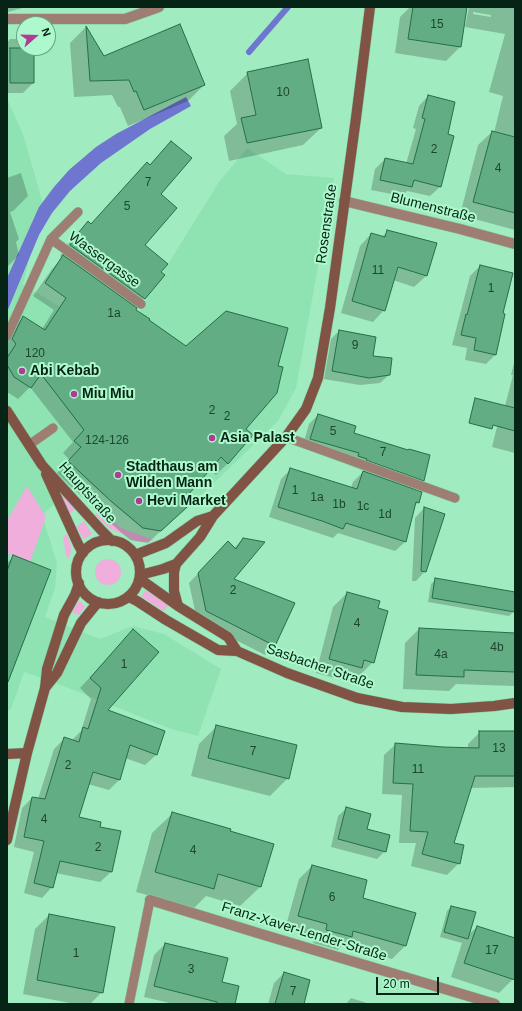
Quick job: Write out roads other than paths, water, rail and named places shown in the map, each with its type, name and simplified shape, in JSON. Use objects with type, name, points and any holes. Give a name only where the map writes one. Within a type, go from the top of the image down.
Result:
[{"type":"street","points":[[7,19],[125,19],[159,7]]},
{"type":"street","name":"Rosenstraße","points":[[140,577],[176,564],[200,537],[213,516],[286,436],[306,409],[318,378],[330,308],[370,7]]},
{"type":"street","name":"Blumenstraße","points":[[344,201],[460,228],[515,244]]},
{"type":"street","name":"Hauptstraße","points":[[7,411],[42,464],[112,541]]},
{"type":"street","name":"Hauptstraße","points":[[42,464],[83,553]]},
{"type":"street","name":"Rosenstraße","points":[[135,555],[166,543],[197,521],[213,516]]},
{"type":"street","points":[[112,541],[121,543],[130,548],[135,555],[140,568],[140,577],[134,592],[129,597],[111,604],[98,602],[89,597],[81,588],[77,570],[83,553],[93,544],[112,541]]},
{"type":"street","points":[[176,564],[174,572],[174,591],[178,606]]},
{"type":"street","name":"Sasbacher Straße","points":[[140,577],[178,606],[228,637],[237,651]]},
{"type":"street","points":[[7,840],[27,753],[45,688],[48,669],[64,615],[75,595],[79,583]]},
{"type":"street","name":"Sasbacher Straße","points":[[129,597],[218,650],[237,651],[287,673],[357,698],[402,707],[451,709],[515,703]]},
{"type":"street","points":[[45,688],[57,673],[81,623],[98,602]]},
{"type":"street","points":[[7,754],[27,753]]},
{"type":"street","name":"Franz-Xaver-Lender-Straße","points":[[150,900],[495,1004]]},
{"type":"lane","name":"Wassergasse","points":[[7,336],[51,239],[78,212]]},
{"type":"lane","name":"Wassergasse","points":[[51,239],[141,304]]},
{"type":"lane","points":[[29,445],[53,428]]},
{"type":"lane","points":[[286,436],[455,498]]},
{"type":"lane","points":[[129,1004],[150,900]]},
{"type":"water","points":[[186,97],[191,106],[150,129],[101,163],[70,191],[52,213],[39,235],[7,312],[7,278],[39,207],[54,187],[69,170],[96,147],[116,134]]},
{"type":"waterway","points":[[249,52],[288,7]]},
{"type":"place","name":"Abi Kebab","points":[[22,371]]},
{"type":"place","name":"Miu Miu","points":[[74,394]]},
{"type":"place","name":"Asia Palast","points":[[212,438]]},
{"type":"place","name":"Stadthaus am Wilden Mann","points":[[118,475]]},
{"type":"place","name":"Hevi Market","points":[[139,501]]}]
